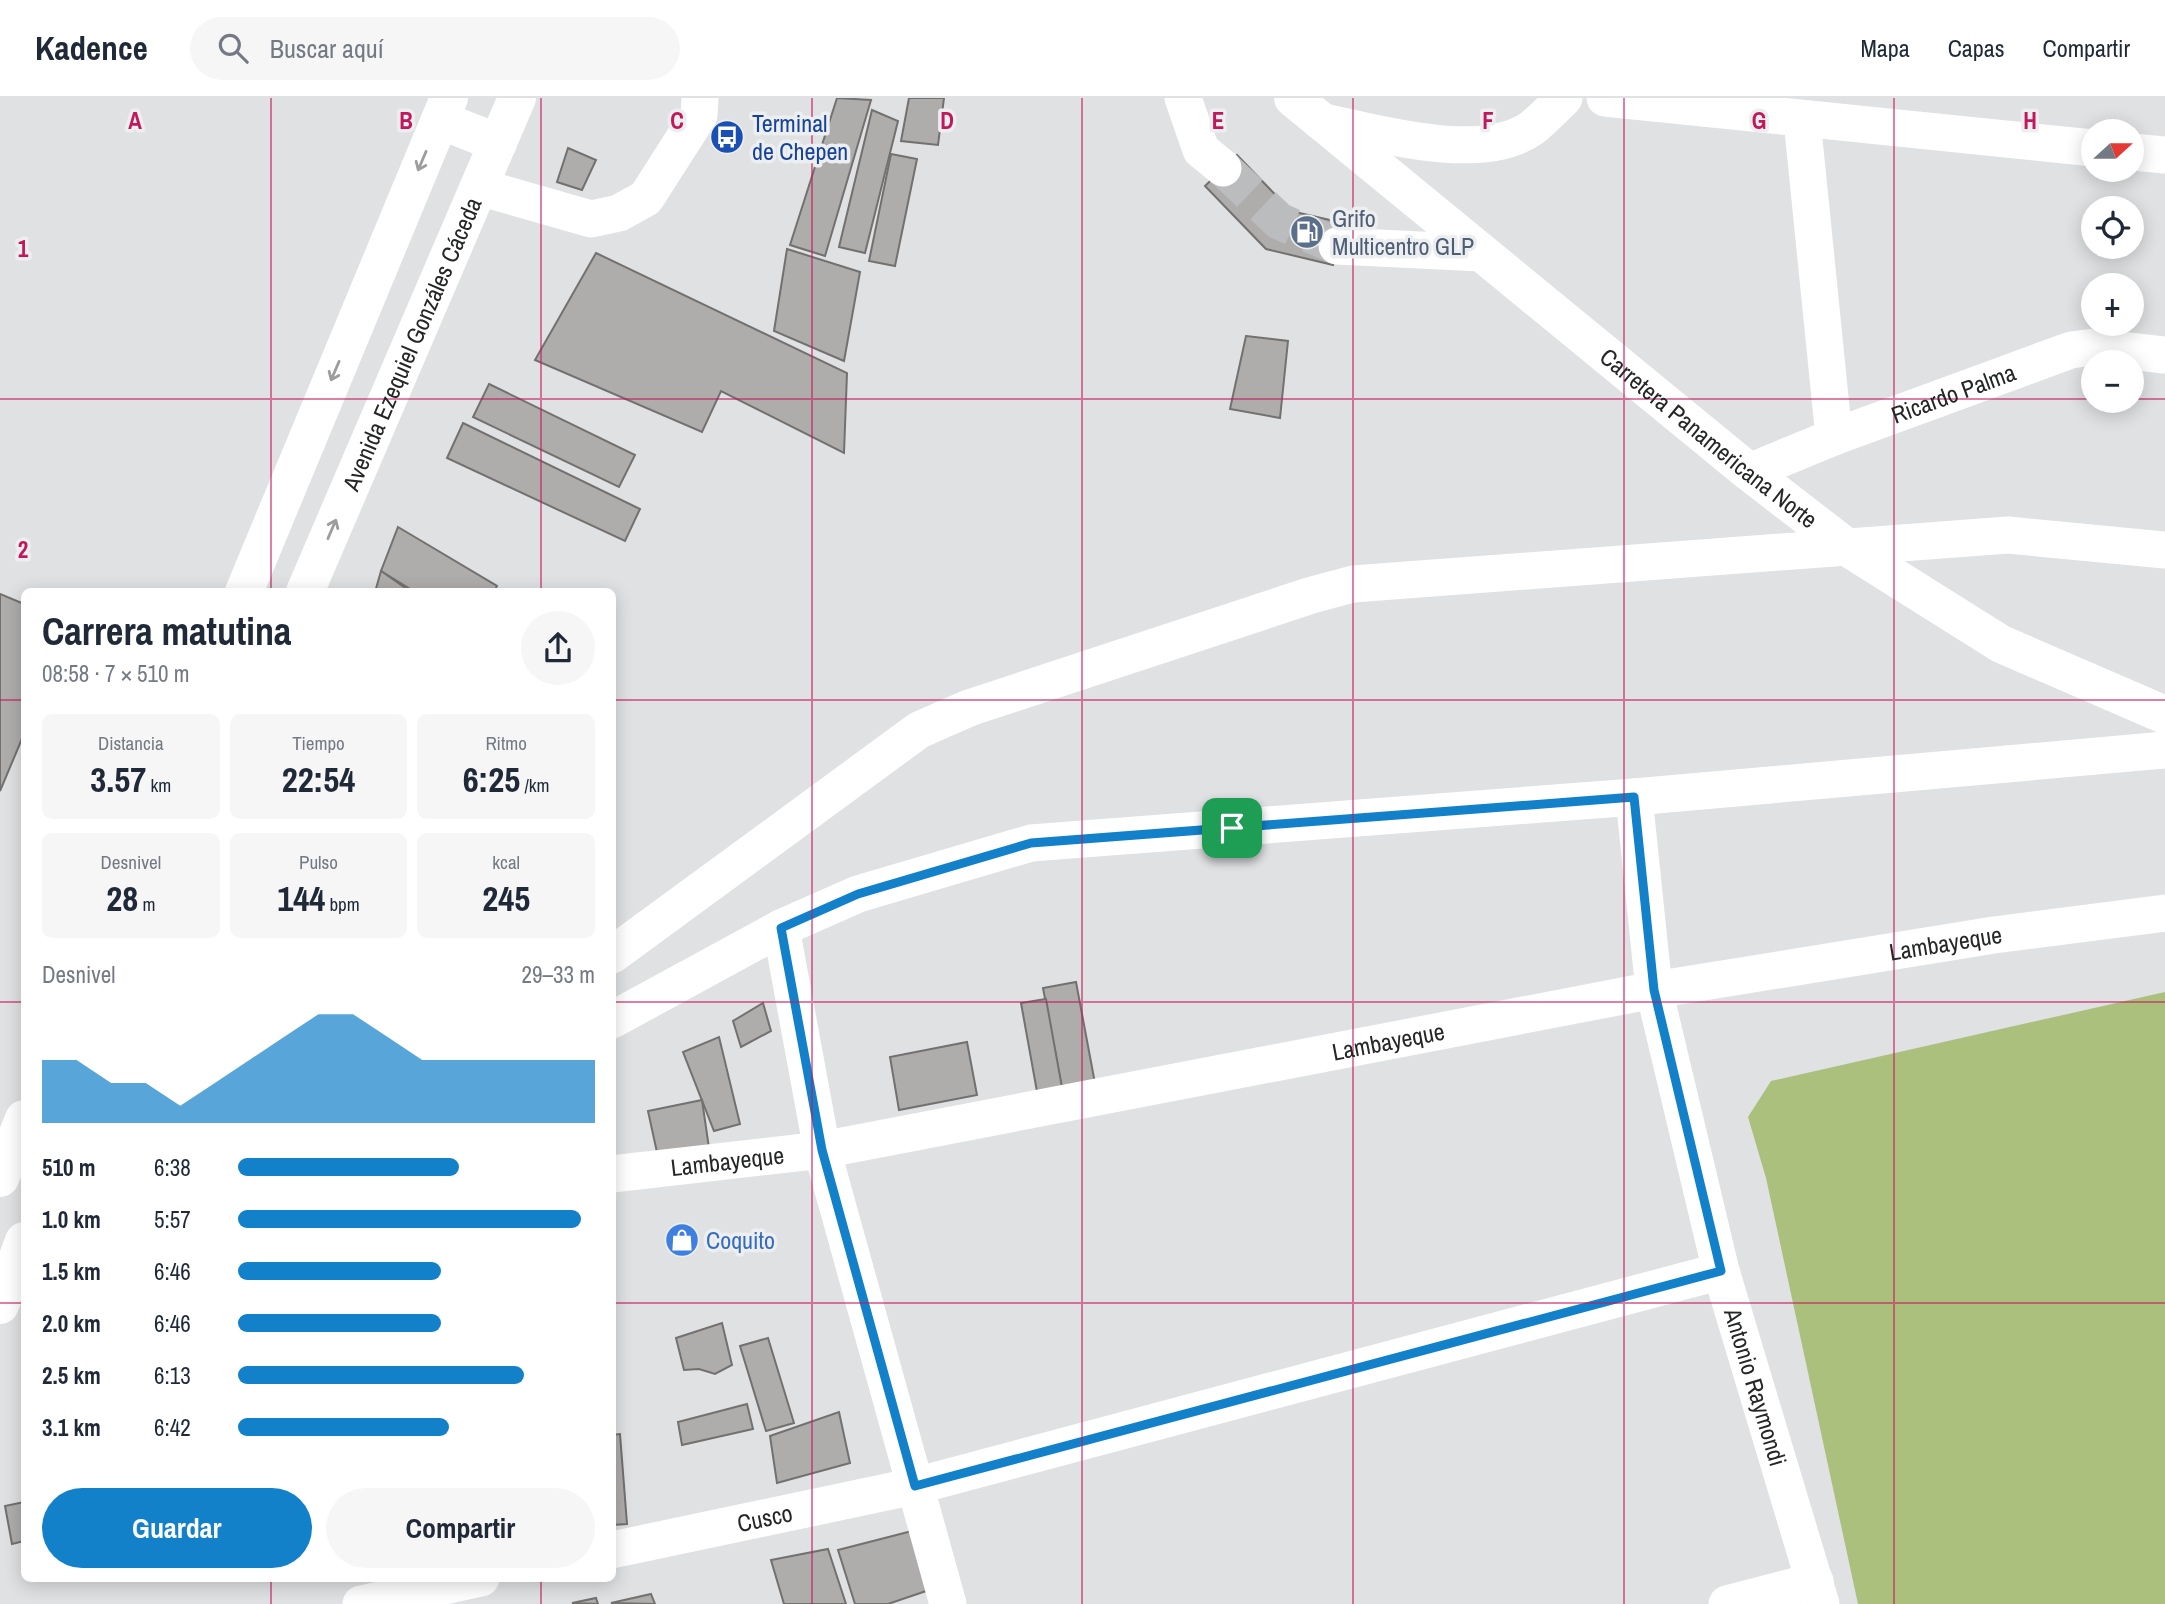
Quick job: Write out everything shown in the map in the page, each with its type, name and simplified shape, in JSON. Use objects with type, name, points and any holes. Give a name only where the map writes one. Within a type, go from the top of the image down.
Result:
[{"type":"main road","name":"Avenida Ezequiel Gonzáles Cáceda","points":[[307,588],[517,98]]},
{"type":"main road","points":[[246,588],[444,109],[498,143]]},
{"type":"main road","name":"Carretera Panamericana Norte","points":[[1306,109],[1749,472],[1844,546],[2001,644],[2165,715]]},
{"type":"main road","points":[[0,1178],[21,1126]]},
{"type":"main road","points":[[0,1305],[17,1251]]},
{"type":"street","points":[[479,187],[591,219],[619,213],[646,198],[699,115],[700,98]]},
{"type":"street","points":[[1183,98],[1201,150],[1223,168]]},
{"type":"street","points":[[1306,109],[1420,143],[1497,143],[1531,129],[1564,98]]},
{"type":"street","points":[[1605,98],[2081,147]]},
{"type":"street","points":[[1802,120],[1833,437]]},
{"type":"street","points":[[2144,153],[2165,155]]},
{"type":"street","points":[[1338,246],[1482,253]]},
{"type":"street","name":"Ricardo Palma","points":[[1749,472],[1833,437],[2071,350],[2094,347],[2165,355]]},
{"type":"street","points":[[616,952],[919,730],[982,704],[1353,584],[2008,535],[2165,550]]},
{"type":"street","points":[[616,1018],[781,928],[858,894],[1031,843],[1634,797],[2165,750]]},
{"type":"street","name":"Antonio Raymondi","points":[[1634,797],[1654,990],[1721,1271],[1818,1592]]},
{"type":"street","name":"Lambayeque","points":[[616,1174],[822,1150],[1654,990],[1994,935],[2165,913]]},
{"type":"street","points":[[781,928],[822,1150],[948,1604]]},
{"type":"street","name":"Cusco","points":[[616,1549],[915,1486],[1721,1271]]},
{"type":"street","points":[[362,1604],[463,1582]]},
{"type":"street","points":[[1727,1604],[1818,1592]]},
{"type":"green space","points":[[2165,992],[2165,1604],[1858,1604],[1766,1178],[1748,1117],[1771,1081]]},
{"type":"building","points":[[837,98],[871,100],[825,256],[790,245]]},
{"type":"building","points":[[909,98],[944,98],[938,145],[901,141]]},
{"type":"building","points":[[872,110],[898,121],[865,253],[839,247]]},
{"type":"building","points":[[568,148],[596,160],[582,190],[557,182]]},
{"type":"building","points":[[891,154],[917,159],[895,266],[869,261]]},
{"type":"building","points":[[1237,155],[1291,211],[1343,223],[1333,265],[1266,249],[1205,186]]},
{"type":"building","points":[[787,249],[860,272],[844,361],[774,331]]},
{"type":"building","points":[[596,253],[847,373],[844,453],[721,391],[702,432],[535,360]]},
{"type":"building","points":[[1246,336],[1288,341],[1280,418],[1230,409]]},
{"type":"building","points":[[489,384],[635,455],[619,487],[473,417]]},
{"type":"building","points":[[463,423],[640,509],[625,541],[447,458]]},
{"type":"building","points":[[398,527],[497,586],[409,588],[381,571]]},
{"type":"building","points":[[381,571],[405,588],[376,588]]},
{"type":"building","points":[[0,594],[21,603],[21,741],[0,791]]},
{"type":"building","points":[[1076,982],[1097,1094],[1064,1099],[1043,988]]},
{"type":"building","points":[[1046,999],[1063,1093],[1038,1097],[1021,1003]]},
{"type":"building","points":[[763,1003],[771,1031],[741,1047],[733,1021]]},
{"type":"building","points":[[719,1037],[740,1124],[714,1131],[683,1052]]},
{"type":"building","points":[[967,1042],[977,1095],[899,1110],[890,1057]]},
{"type":"building","points":[[702,1100],[709,1148],[658,1157],[648,1111]]},
{"type":"building","points":[[722,1323],[732,1365],[715,1374],[699,1369],[684,1370],[676,1338]]},
{"type":"building","points":[[768,1338],[794,1423],[766,1431],[740,1346]]},
{"type":"building","points":[[747,1404],[753,1429],[682,1445],[678,1422]]},
{"type":"building","points":[[839,1412],[850,1463],[777,1483],[770,1436]]},
{"type":"building","points":[[616,1434],[620,1434],[627,1524],[616,1525]]},
{"type":"building","points":[[21,1503],[21,1542],[12,1544],[5,1506]]},
{"type":"building","points":[[912,1531],[929,1590],[888,1604],[855,1604],[838,1550]]},
{"type":"building","points":[[828,1549],[846,1604],[784,1604],[771,1560]]},
{"type":"building","points":[[651,1594],[655,1604],[611,1603]]},
{"type":"building","points":[[596,1598],[598,1604],[572,1603]]},
{"type":"tunnel","points":[[1223,168],[1279,221],[1337,246]]},
{"type":"place","name":"Terminal de Chepen","points":[[727,137]]},
{"type":"place","name":"Grifo Multicentro GLP","points":[[1307,232]]},
{"type":"place","name":"Coquito","points":[[682,1240]]},
{"type":"route","points":[[1634,797],[1654,990],[1721,1271],[915,1486],[822,1150],[781,928],[858,894],[1031,843],[1232,828],[1634,797]]}]
